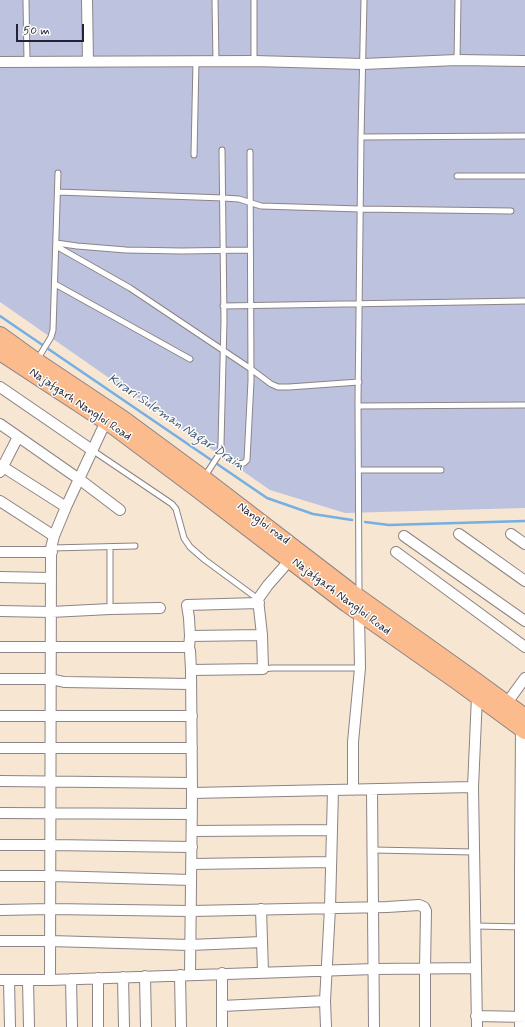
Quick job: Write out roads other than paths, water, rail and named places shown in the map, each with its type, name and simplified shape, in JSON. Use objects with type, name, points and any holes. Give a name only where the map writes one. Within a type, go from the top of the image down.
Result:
[{"type":"main road","name":"Nangloi road","points":[[0,335],[40,355],[123,418],[207,473],[359,605]]},
{"type":"main road","name":"Najafgarh Nangloi Road","points":[[0,352],[106,421],[290,560],[359,605],[479,690]]},
{"type":"main road","points":[[479,690],[524,725]]},
{"type":"street","points":[[87,0],[88,62]]},
{"type":"street","points":[[0,62],[254,61],[363,64],[457,60],[525,60]]},
{"type":"street","points":[[0,387],[92,450]]},
{"type":"street","points":[[50,980],[52,550],[54,536],[66,507],[106,421]]},
{"type":"street","points":[[0,424],[79,479],[120,510]]},
{"type":"street","points":[[18,437],[1,468],[66,507]]},
{"type":"street","points":[[0,501],[54,536]]},
{"type":"street","points":[[459,534],[525,581]]},
{"type":"street","points":[[511,534],[525,544]]},
{"type":"street","points":[[404,536],[525,622]]},
{"type":"street","points":[[0,552],[52,550]]},
{"type":"street","points":[[396,552],[525,647]]},
{"type":"street","points":[[191,670],[263,669],[262,635],[258,601],[268,585],[290,560]]},
{"type":"street","points":[[0,577],[51,578]]},
{"type":"street","points":[[181,1027],[185,975],[190,945],[192,847],[192,684],[187,605],[258,601]]},
{"type":"street","points":[[352,790],[353,742],[360,668],[359,605]]},
{"type":"street","points":[[0,611],[51,612],[160,608]]},
{"type":"street","points":[[190,636],[262,635]]},
{"type":"street","points":[[0,647],[189,648]]},
{"type":"street","points":[[503,708],[525,678]]},
{"type":"street","points":[[0,679],[51,679],[64,682],[192,684]]},
{"type":"street","points":[[476,1027],[473,787],[479,690]]},
{"type":"street","points":[[0,716],[192,716]]},
{"type":"street","points":[[520,1027],[523,1017],[524,725]]},
{"type":"street","points":[[0,748],[192,748]]},
{"type":"street","points":[[0,781],[51,781],[192,788],[333,790],[473,787]]},
{"type":"street","points":[[326,1027],[325,1001],[330,908],[333,790]]},
{"type":"street","points":[[372,790],[374,1027]]},
{"type":"street","points":[[0,814],[192,814]]},
{"type":"street","points":[[192,831],[332,830]]},
{"type":"street","points":[[0,845],[192,847]]},
{"type":"street","points":[[191,864],[331,862]]},
{"type":"street","points":[[0,876],[191,880]]},
{"type":"street","points":[[0,910],[50,909],[191,911],[419,905],[424,907],[426,911],[426,1027]]},
{"type":"street","points":[[262,909],[263,972]]},
{"type":"street","points":[[0,941],[190,945],[262,942]]},
{"type":"street","points":[[10,1027],[5,980],[50,980],[374,969],[476,968]]},
{"type":"street","points":[[222,973],[222,1027]]},
{"type":"street","points":[[145,976],[146,1027]]},
{"type":"street","points":[[123,977],[124,1027]]},
{"type":"street","points":[[98,978],[98,1027]]},
{"type":"street","points":[[71,979],[72,1027]]},
{"type":"street","points":[[28,980],[29,1027]]},
{"type":"street","points":[[222,1006],[325,1001]]},
{"type":"street","points":[[476,1016],[523,1017]]},
{"type":"lane","points":[[26,0],[27,62]]},
{"type":"lane","points":[[216,0],[216,61]]},
{"type":"lane","points":[[254,0],[254,61]]},
{"type":"lane","points":[[359,605],[358,406],[364,0]]},
{"type":"lane","points":[[457,60],[458,0]]},
{"type":"lane","points":[[194,155],[196,61]]},
{"type":"lane","points":[[361,137],[525,136]]},
{"type":"lane","points":[[207,473],[219,454],[221,444],[224,351],[222,150]]},
{"type":"lane","points":[[219,454],[239,464],[244,463],[247,460],[248,454],[251,369],[250,152]]},
{"type":"lane","points":[[40,355],[51,337],[53,330],[58,174]]},
{"type":"lane","points":[[457,176],[525,176]]},
{"type":"lane","points":[[58,192],[239,199],[261,206],[360,209],[511,210]]},
{"type":"lane","points":[[56,245],[126,250],[250,250]]},
{"type":"lane","points":[[56,245],[130,288],[271,384],[278,387],[359,382]]},
{"type":"lane","points":[[55,284],[190,359]]},
{"type":"lane","points":[[223,306],[525,301]]},
{"type":"lane","points":[[358,406],[525,405]]},
{"type":"lane","points":[[92,450],[172,504],[176,509],[184,538],[190,547],[258,601]]},
{"type":"lane","points":[[359,470],[441,470]]},
{"type":"lane","points":[[52,550],[135,546]]},
{"type":"lane","points":[[110,547],[110,609]]},
{"type":"lane","points":[[263,669],[360,668]]},
{"type":"lane","points":[[373,850],[474,852]]},
{"type":"lane","points":[[475,926],[523,927]]},
{"type":"waterway","name":"Kirari Suleman Nagar Drain","points":[[0,316],[267,498],[313,514],[352,520]]},
{"type":"waterway","name":"Kirari Suleman Nagar Drain","points":[[365,522],[389,525],[525,521]]}]
